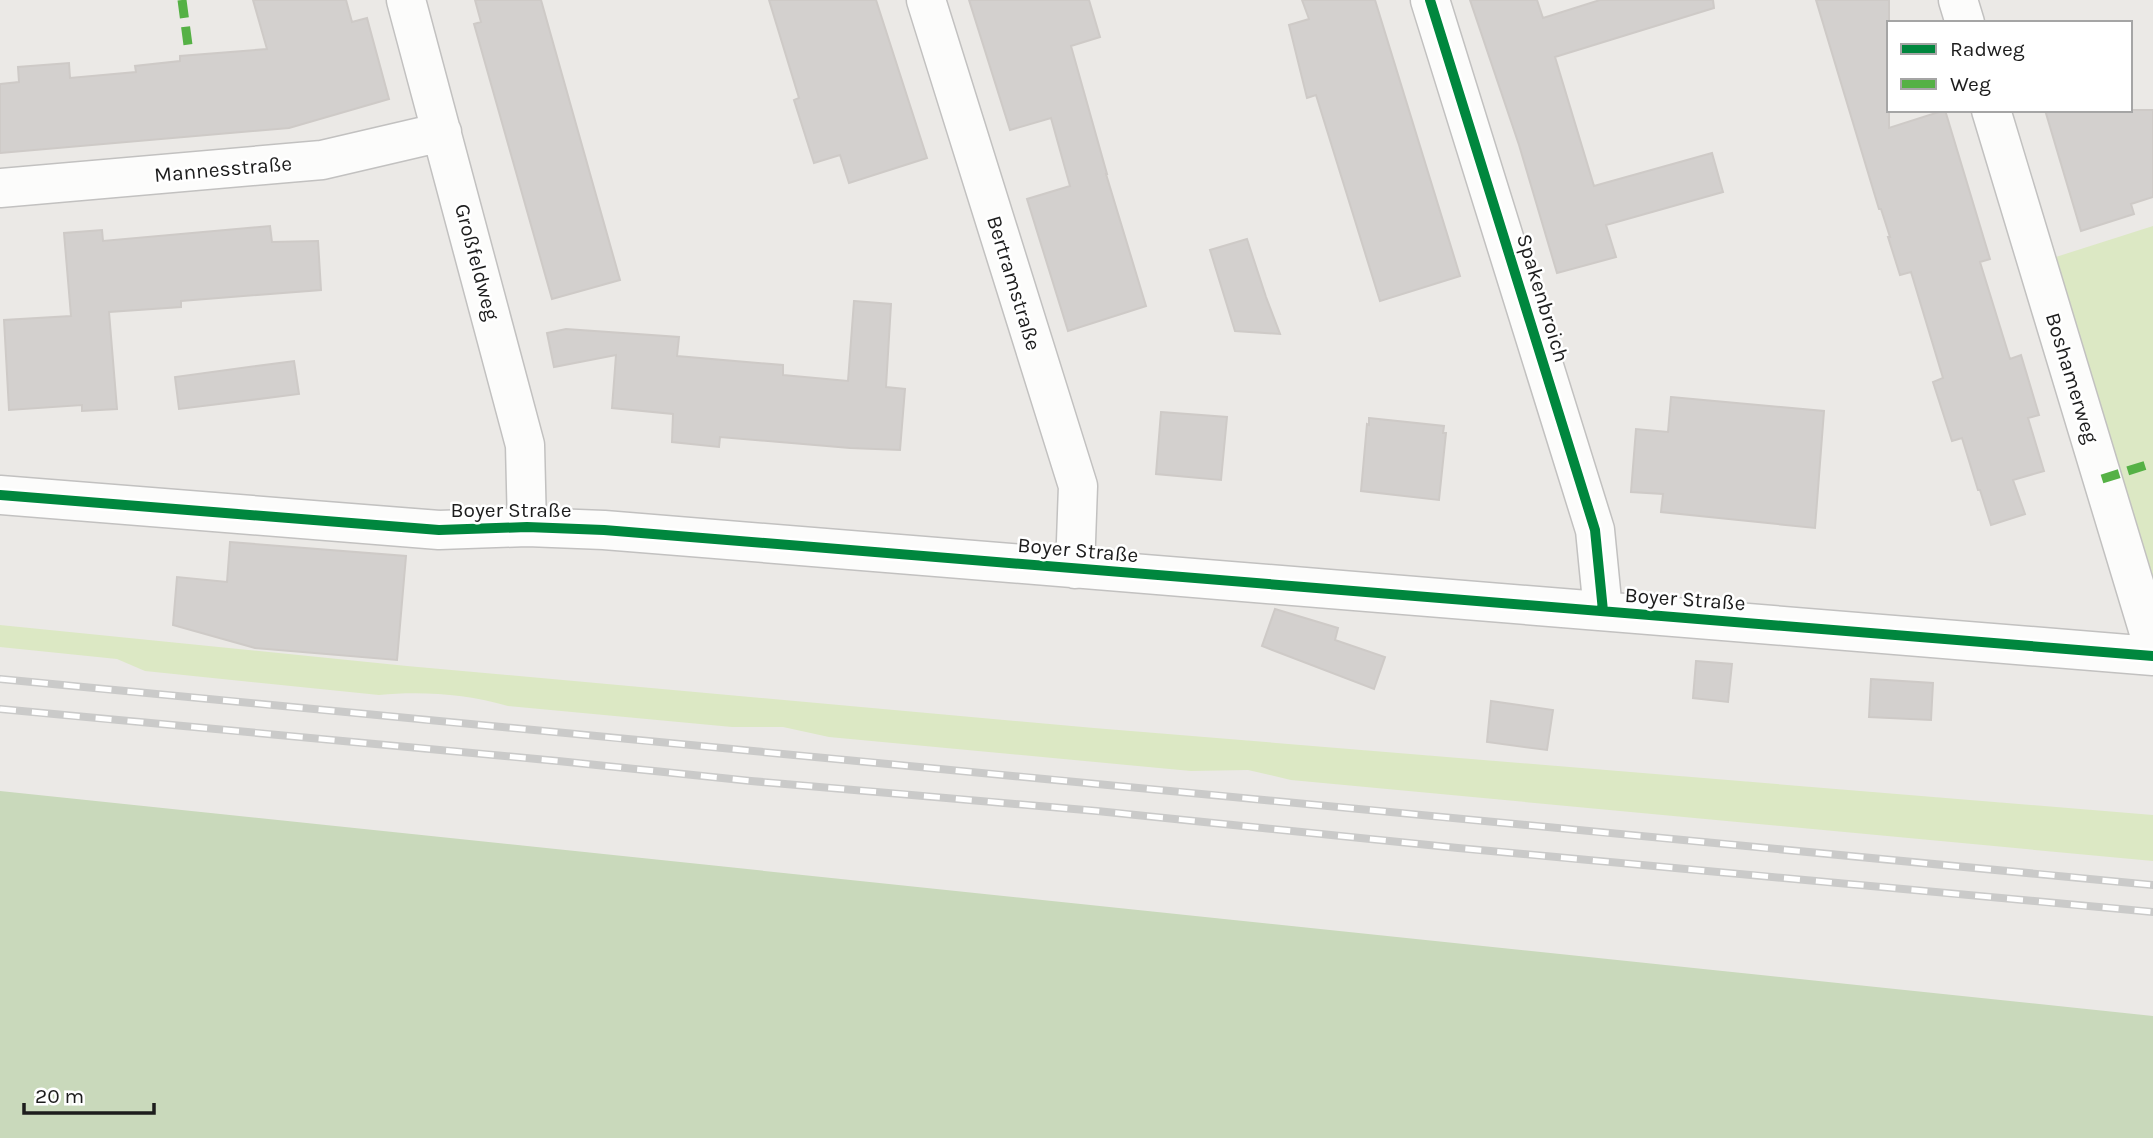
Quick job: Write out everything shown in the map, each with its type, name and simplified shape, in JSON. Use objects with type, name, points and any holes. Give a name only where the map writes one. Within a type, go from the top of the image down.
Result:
[{"type":"street","name":"Großfeldweg","points":[[406,0],[525,445],[527,527]]},
{"type":"street","name":"Bertramstraße","points":[[926,0],[1078,486],[1075,569]]},
{"type":"street","name":"Spakenbroich","points":[[1430,0],[1595,530],[1603,611]]},
{"type":"street","points":[[1958,0],[1964,21]]},
{"type":"street","name":"Boshamerweg","points":[[1992,112],[2153,646]]},
{"type":"street","name":"Mannesstraße","points":[[0,188],[322,160],[442,132]]},
{"type":"street","name":"Boyer Straße","points":[[0,495],[439,530],[527,527],[618,531],[2153,656]]},
{"type":"green space","points":[[2153,226],[2153,646],[2037,263]]},
{"type":"green space","points":[[0,625],[407,666],[1094,728],[2153,815],[2153,861],[1291,780],[1248,770],[1191,771],[829,737],[783,727],[732,727],[508,706],[444,694],[379,695],[145,671],[117,659],[0,647]]},
{"type":"green space","points":[[0,791],[2153,1016],[2153,1138],[0,1138]]},
{"type":"building","points":[[253,0],[346,0],[352,22],[367,18],[389,99],[289,128],[0,153],[0,84],[19,82],[18,67],[69,63],[70,78],[136,72],[135,66],[180,61],[180,56],[267,49]]},
{"type":"building","points":[[475,0],[541,0],[620,280],[552,299],[474,24],[481,22]]},
{"type":"building","points":[[769,0],[876,0],[927,158],[849,183],[840,155],[814,163],[794,100],[799,98]]},
{"type":"building","points":[[969,0],[1089,0],[1100,37],[1071,46],[1146,306],[1068,331],[1027,199],[1070,186],[1051,118],[1010,130]]},
{"type":"building","points":[[1302,0],[1375,0],[1460,276],[1380,301],[1316,95],[1307,98],[1289,25],[1309,19]]},
{"type":"building","points":[[1470,0],[1537,0],[1543,18],[1600,0],[1713,0],[1714,8],[1555,57],[1594,186],[1712,153],[1723,192],[1606,225],[1616,257],[1557,273],[1519,145]]},
{"type":"building","points":[[1816,0],[1889,0],[1889,128],[1946,112],[1990,259],[1980,262],[2010,359],[2021,355],[2039,415],[2028,418],[2044,471],[2013,480],[2025,514],[1991,525],[1962,438],[1952,441],[1933,382],[1943,378],[1911,272],[1900,275]]},
{"type":"building","points":[[2153,110],[2153,197],[2131,204],[2134,214],[2081,231],[2046,112]]},
{"type":"building","points":[[270,226],[272,242],[318,241],[321,290],[181,301],[181,307],[109,312],[117,409],[82,411],[82,405],[9,410],[4,320],[71,316],[64,233],[102,230],[103,241]]},
{"type":"building","points":[[1247,239],[1280,334],[1235,331],[1210,250]]},
{"type":"building","points":[[854,301],[891,304],[886,387],[905,389],[900,450],[720,437],[719,447],[672,442],[673,414],[612,408],[616,355],[554,367],[547,333],[566,329],[679,337],[677,356],[783,365],[783,375],[848,381]]},
{"type":"building","points":[[294,361],[299,394],[179,409],[175,377]]},
{"type":"building","points":[[1671,397],[1824,411],[1815,528],[1661,512],[1663,494],[1631,492],[1636,429],[1668,432]]},
{"type":"building","points":[[1161,412],[1227,417],[1221,480],[1156,474]]},
{"type":"building","points":[[1369,418],[1444,426],[1443,433],[1446,433],[1439,500],[1361,491]]},
{"type":"building","points":[[230,542],[406,556],[397,660],[255,648],[173,625],[177,577],[227,582]]},
{"type":"building","points":[[1275,609],[1338,628],[1335,640],[1385,657],[1374,689],[1262,646]]},
{"type":"building","points":[[1696,661],[1732,664],[1728,702],[1693,698]]},
{"type":"building","points":[[1871,679],[1933,683],[1931,720],[1869,717]]},
{"type":"building","points":[[1491,701],[1553,710],[1547,750],[1487,742]]},
{"type":"railway","points":[[0,679],[2153,885]]},
{"type":"railway","points":[[0,709],[2153,912]]},
{"type":"marked path","points":[[182,0],[188,45]]},
{"type":"marked path","points":[[2102,479],[2153,463]]},
{"type":"cycle path","points":[[1430,0],[1595,530],[1603,611]]},
{"type":"cycle path","points":[[0,495],[439,530],[527,527],[604,530],[2153,656]]}]
